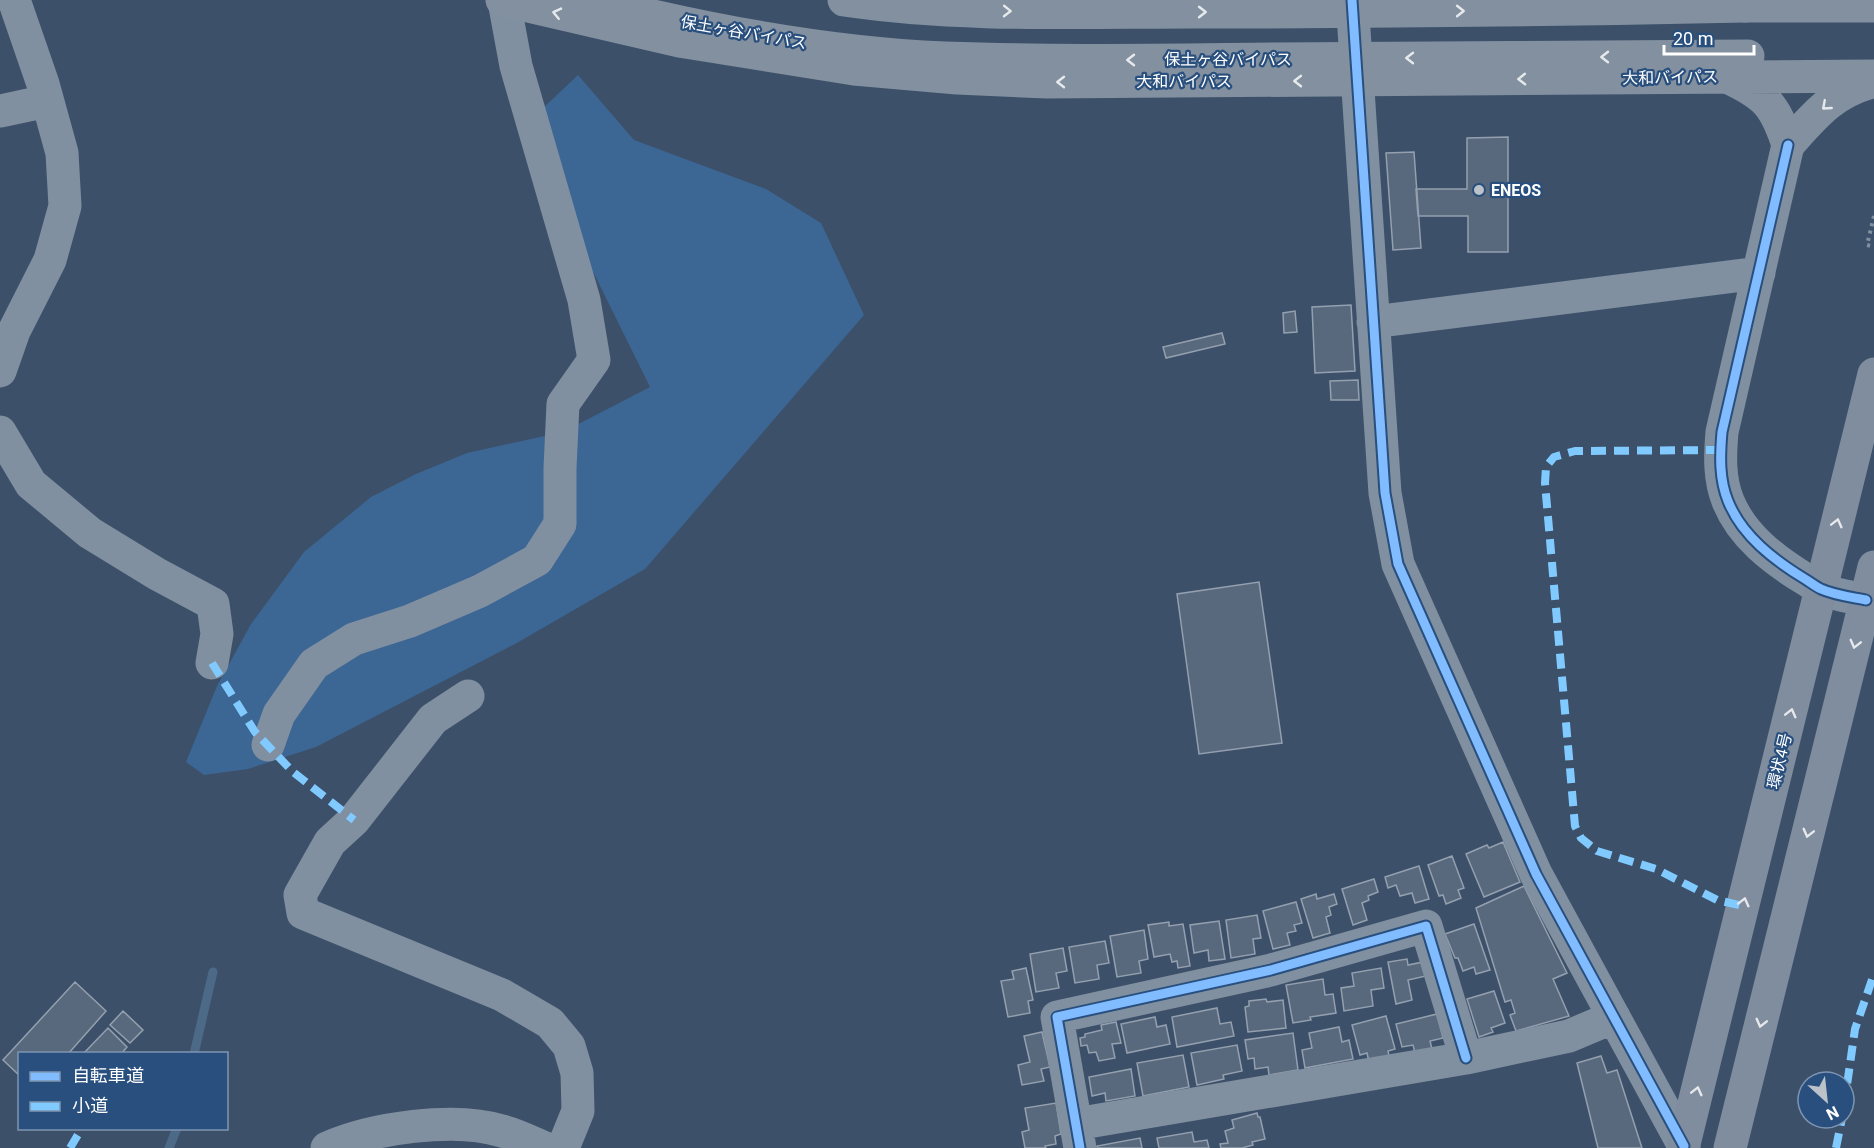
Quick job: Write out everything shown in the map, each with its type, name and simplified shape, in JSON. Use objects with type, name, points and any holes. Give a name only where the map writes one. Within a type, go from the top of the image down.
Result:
[{"type":"highway","name":"大和バイパス","points":[[503,0],[679,41],[854,69],[957,78],[1047,82],[1356,81],[1737,67],[1874,76]]},
{"type":"highway","name":"保土ヶ谷バイパス","points":[[587,0],[687,23],[769,38],[854,50],[944,58],[1737,67],[1874,55]]},
{"type":"highway","points":[[844,0],[950,9],[1051,12],[1874,6]]},
{"type":"highway","points":[[1737,67],[1874,60]]},
{"type":"highway","points":[[1737,67],[1753,89],[1769,104],[1780,122],[1788,145],[1830,102],[1854,87],[1874,81]]},
{"type":"main road","name":"環状4号","points":[[1684,1147],[1874,374]]},
{"type":"main road","points":[[1730,1148],[1874,567]]},
{"type":"street","points":[[0,371],[14,331],[50,260],[65,206],[62,153],[14,0]]},
{"type":"street","points":[[268,745],[279,714],[314,664],[354,639],[410,621],[480,591],[537,560],[560,524],[563,404],[594,360],[584,300],[516,66],[503,0]]},
{"type":"street","points":[[1352,0],[1385,493],[1398,564],[1536,874],[1684,1147]]},
{"type":"street","points":[[0,111],[47,100]]},
{"type":"street","points":[[1788,145],[1722,432],[1720,458],[1722,481],[1728,501],[1742,525],[1758,545],[1791,571],[1821,589],[1866,600]]},
{"type":"street","points":[[1373,322],[1759,273]]},
{"type":"street","points":[[0,432],[31,484],[90,533],[156,574],[213,604],[217,634],[212,663]]},
{"type":"street","points":[[468,696],[433,718],[354,819],[330,842],[300,895],[303,913],[502,994],[550,1023],[570,1046],[577,1073],[578,1111],[563,1148]]},
{"type":"street","points":[[1466,1058],[1426,926],[1271,970],[1057,1017],[1078,1136],[1466,1058],[1569,1036],[1614,1017]]},
{"type":"street","points":[[327,1148],[371,1133],[426,1126],[468,1124],[502,1131],[545,1148]]},
{"type":"path","points":[[1874,216],[1867,245],[1874,247]]},
{"type":"shaded area","points":[[578,75],[634,140],[766,189],[821,223],[864,315],[645,569],[515,644],[316,747],[248,769],[204,775],[186,762],[217,686],[251,624],[304,552],[371,497],[416,474],[467,453],[563,432],[650,387],[522,128]]},
{"type":"building","points":[[1508,137],[1508,252],[1468,252],[1468,216],[1418,216],[1416,189],[1467,189],[1467,138]]},
{"type":"building","points":[[1414,152],[1421,248],[1393,250],[1386,153]]},
{"type":"building","points":[[1351,305],[1355,371],[1315,373],[1312,307]]},
{"type":"building","points":[[1295,311],[1297,332],[1284,333],[1283,313]]},
{"type":"building","points":[[1222,333],[1225,344],[1166,358],[1163,347]]},
{"type":"building","points":[[1358,380],[1359,400],[1331,400],[1330,381]]},
{"type":"building","points":[[1259,582],[1282,743],[1199,754],[1177,594]]},
{"type":"building","points":[[1503,842],[1520,882],[1484,897],[1466,854],[1487,845],[1489,848]]},
{"type":"building","points":[[1452,856],[1464,888],[1458,890],[1461,898],[1446,904],[1443,895],[1439,896],[1428,865]]},
{"type":"building","points":[[1419,866],[1429,899],[1415,903],[1412,893],[1400,896],[1396,885],[1388,888],[1385,877]]},
{"type":"building","points":[[1374,879],[1378,892],[1368,896],[1369,900],[1362,903],[1367,920],[1353,925],[1342,889]]},
{"type":"building","points":[[1524,886],[1567,973],[1553,979],[1569,1016],[1516,1031],[1510,1015],[1515,1013],[1511,1000],[1505,1002],[1476,908]]},
{"type":"building","points":[[1316,894],[1317,899],[1334,894],[1337,904],[1329,907],[1331,915],[1326,917],[1330,933],[1313,938],[1301,899]]},
{"type":"building","points":[[1296,902],[1302,923],[1294,925],[1296,931],[1287,933],[1290,945],[1273,949],[1263,911]]},
{"type":"building","points":[[1257,915],[1261,938],[1253,939],[1255,954],[1231,958],[1226,920]]},
{"type":"building","points":[[1219,921],[1225,959],[1209,961],[1208,950],[1194,953],[1190,925]]},
{"type":"building","points":[[1169,922],[1169,926],[1183,924],[1190,966],[1178,968],[1177,961],[1172,962],[1170,954],[1154,957],[1148,925]]},
{"type":"building","points":[[1474,924],[1490,970],[1476,974],[1474,967],[1463,971],[1445,934]]},
{"type":"building","points":[[1144,930],[1148,959],[1139,961],[1141,973],[1117,977],[1110,936]]},
{"type":"building","points":[[1105,941],[1109,963],[1097,965],[1099,979],[1075,983],[1069,947]]},
{"type":"building","points":[[1063,948],[1067,971],[1056,973],[1059,988],[1036,992],[1030,954]]},
{"type":"building","points":[[1407,959],[1408,965],[1423,962],[1426,976],[1408,980],[1412,1000],[1396,1004],[1388,962]]},
{"type":"building","points":[[1026,968],[1033,1000],[1028,1001],[1030,1013],[1008,1017],[1001,981],[1014,979],[1012,971]]},
{"type":"building","points":[[1381,968],[1384,988],[1371,990],[1373,1006],[1344,1011],[1341,988],[1354,986],[1352,973]]},
{"type":"building","points":[[1323,979],[1325,995],[1333,994],[1336,1013],[1310,1017],[1311,1020],[1293,1023],[1286,985]]},
{"type":"building","points":[[75,982],[106,1011],[70,1052],[18,1052],[18,1074],[3,1060]]},
{"type":"building","points":[[1494,991],[1505,1023],[1491,1028],[1493,1032],[1479,1037],[1467,999]]},
{"type":"building","points":[[1266,999],[1267,1002],[1283,1000],[1286,1028],[1248,1032],[1245,1007],[1249,1006],[1249,1001]]},
{"type":"building","points":[[1217,1008],[1220,1024],[1231,1022],[1234,1036],[1177,1047],[1172,1017]]},
{"type":"building","points":[[123,1011],[143,1030],[130,1043],[110,1025]]},
{"type":"building","points":[[1437,1014],[1443,1038],[1430,1041],[1432,1049],[1415,1053],[1413,1045],[1402,1047],[1396,1024]]},
{"type":"building","points":[[1386,1016],[1395,1049],[1388,1051],[1389,1056],[1369,1062],[1367,1053],[1360,1055],[1352,1025]]},
{"type":"building","points":[[1155,1017],[1157,1027],[1166,1025],[1170,1044],[1127,1053],[1121,1024]]},
{"type":"building","points":[[1116,1022],[1121,1043],[1112,1044],[1115,1058],[1099,1061],[1096,1052],[1089,1053],[1087,1045],[1081,1046],[1080,1038],[1085,1037],[1085,1034],[1102,1030],[1101,1025]]},
{"type":"building","points":[[1339,1027],[1342,1042],[1349,1040],[1353,1059],[1305,1068],[1302,1050],[1312,1048],[1309,1033]]},
{"type":"building","points":[[108,1028],[127,1047],[123,1052],[85,1052]]},
{"type":"building","points":[[1042,1032],[1050,1067],[1041,1069],[1044,1081],[1022,1085],[1018,1065],[1030,1062],[1024,1036]]},
{"type":"building","points":[[1293,1033],[1298,1070],[1269,1075],[1268,1067],[1255,1069],[1254,1058],[1248,1059],[1245,1040]]},
{"type":"building","points":[[1237,1045],[1242,1071],[1223,1075],[1224,1079],[1197,1085],[1191,1053]]},
{"type":"building","points":[[1183,1055],[1189,1087],[1143,1096],[1137,1063]]},
{"type":"building","points":[[1601,1056],[1607,1073],[1617,1070],[1642,1148],[1598,1148],[1577,1063]]},
{"type":"building","points":[[1131,1069],[1135,1096],[1106,1101],[1105,1093],[1092,1096],[1089,1077]]},
{"type":"building","points":[[1056,1103],[1061,1134],[1055,1136],[1056,1144],[1045,1146],[1046,1148],[1025,1148],[1022,1132],[1029,1130],[1025,1108]]},
{"type":"building","points":[[1257,1113],[1265,1139],[1252,1142],[1253,1145],[1242,1148],[1221,1148],[1220,1144],[1228,1143],[1225,1131],[1234,1128],[1232,1120]]},
{"type":"building","points":[[1192,1132],[1194,1142],[1207,1140],[1209,1148],[1159,1148],[1157,1138]]},
{"type":"building","points":[[1140,1138],[1142,1148],[1097,1148],[1097,1146]]},
{"type":"waterway","points":[[194,1052],[213,972]]},
{"type":"waterway","points":[[169,1148],[176,1130]]},
{"type":"marked path","points":[[1721,450],[1575,451],[1554,457],[1546,467],[1545,483],[1575,826],[1581,838],[1597,851],[1656,869],[1717,900],[1743,906]]},
{"type":"marked path","points":[[212,663],[255,732],[293,772],[354,820]]},
{"type":"marked path","points":[[1849,1070],[1855,1029],[1874,974]]},
{"type":"marked path","points":[[1836,1148],[1840,1130]]},
{"type":"marked path","points":[[70,1148],[79,1133]]},
{"type":"cycle path","points":[[1352,0],[1385,493],[1398,564],[1536,874],[1684,1146]]},
{"type":"cycle path","points":[[1788,145],[1722,432],[1723,484],[1734,514],[1750,536],[1771,555],[1821,589],[1866,600]]},
{"type":"cycle path","points":[[1080,1148],[1057,1017],[1271,970],[1426,926],[1466,1058]]},
{"type":"place","name":"ENEOS","points":[[1479,190]]}]
